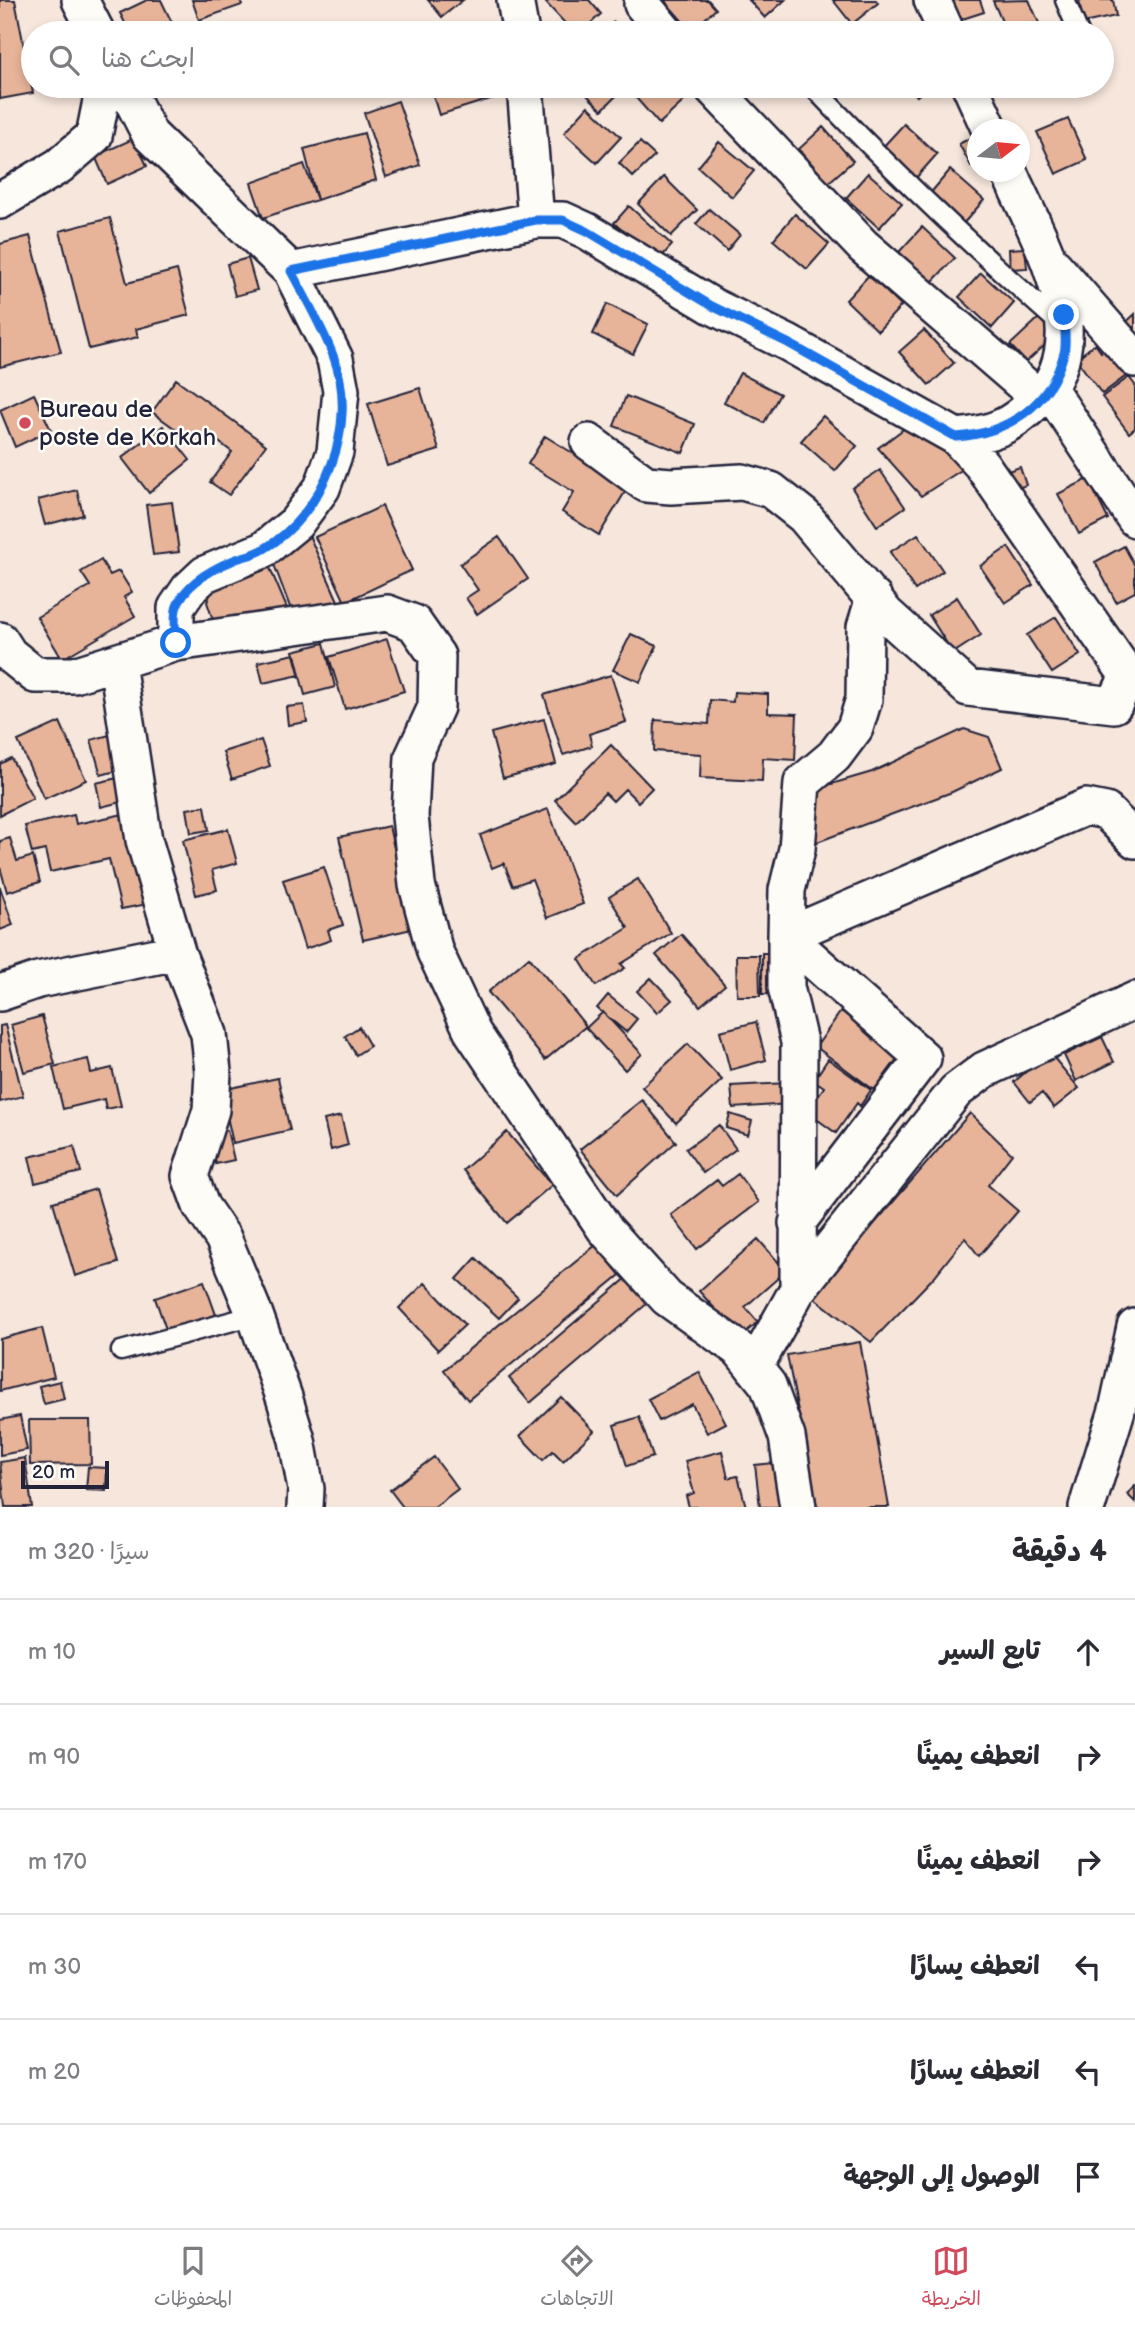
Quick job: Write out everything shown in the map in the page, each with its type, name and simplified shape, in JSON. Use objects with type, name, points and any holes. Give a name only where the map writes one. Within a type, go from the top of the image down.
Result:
[{"type":"street","points":[[79,0],[90,21]]},
{"type":"street","points":[[515,0],[519,21]]},
{"type":"street","points":[[932,0],[942,21]]},
{"type":"street","points":[[642,4],[656,21]]},
{"type":"street","points":[[0,201],[59,166],[94,136],[102,98]]},
{"type":"street","points":[[131,98],[150,135],[291,271],[335,359],[341,391],[335,452],[322,488],[296,523],[263,550],[205,574],[189,589],[176,608],[176,643]]},
{"type":"street","points":[[526,98],[536,220]]},
{"type":"street","points":[[722,98],[863,246],[1044,393],[1135,519]]},
{"type":"street","points":[[975,98],[985,119]]},
{"type":"street","points":[[956,437],[984,435],[1015,422],[1044,393],[1065,352],[1064,315],[1047,258],[1013,182]]},
{"type":"street","points":[[291,271],[536,220],[563,220],[587,231],[712,306],[788,343],[956,437],[982,465],[1128,676],[1114,705],[968,688],[886,614],[804,516],[771,490],[742,482],[671,486],[646,484],[589,442]]},
{"type":"street","points":[[1047,258],[1135,359]]},
{"type":"street","points":[[798,1289],[799,1042],[786,987],[787,890],[797,849],[802,783],[834,756],[855,727],[863,699],[865,627],[874,598]]},
{"type":"street","points":[[0,640],[9,654],[35,675],[74,675],[176,643],[387,613],[414,623],[437,656],[436,707],[413,757],[410,816],[417,885],[435,952],[473,1033],[605,1228],[667,1298],[740,1350],[768,1385],[787,1437],[798,1507]]},
{"type":"street","points":[[117,663],[144,840],[177,951],[209,1034],[213,1072],[211,1110],[190,1176],[201,1206],[223,1238],[255,1315],[297,1440],[306,1489],[305,1507]]},
{"type":"street","points":[[786,936],[1086,807],[1106,811],[1135,840]]},
{"type":"street","points":[[786,936],[923,1058],[797,1223]]},
{"type":"street","points":[[0,993],[38,980],[177,951]]},
{"type":"street","points":[[754,1368],[798,1289],[956,1091],[984,1070],[1135,1000]]},
{"type":"street","points":[[1087,1507],[1117,1410],[1135,1327]]},
{"type":"lane","points":[[1065,0],[1074,21]]},
{"type":"lane","points":[[822,98],[953,228],[1064,328]]},
{"type":"lane","points":[[121,1351],[255,1315]]},
{"type":"building","points":[[0,0],[15,0],[21,31],[21,95],[0,99]]},
{"type":"building","points":[[147,0],[161,0],[171,21],[124,21],[120,13]]},
{"type":"building","points":[[192,0],[240,0],[242,5],[199,20]]},
{"type":"building","points":[[428,0],[463,0],[442,17]]},
{"type":"building","points":[[550,0],[589,0],[601,14],[593,21],[563,21],[546,3]]},
{"type":"building","points":[[664,0],[708,0],[716,9],[702,21],[682,21]]},
{"type":"building","points":[[749,0],[785,0],[765,18]]},
{"type":"building","points":[[833,0],[876,0],[878,3],[856,21],[850,21]]},
{"type":"building","points":[[943,0],[980,0],[984,12],[949,21]]},
{"type":"building","points":[[1029,0],[1038,21],[1002,21],[993,1]]},
{"type":"building","points":[[1079,0],[1113,0],[1116,16],[1083,21]]},
{"type":"building","points":[[434,98],[494,98],[439,115]]},
{"type":"building","points":[[590,98],[614,98],[602,110]]},
{"type":"building","points":[[636,98],[681,98],[684,101],[659,124]]},
{"type":"building","points":[[398,101],[420,165],[386,177],[364,113]]},
{"type":"building","points":[[588,106],[621,137],[597,163],[564,133]]},
{"type":"building","points":[[1068,119],[1087,160],[1056,174],[1037,132]]},
{"type":"building","points":[[904,124],[937,154],[915,179],[881,149]]},
{"type":"building","points":[[823,127],[853,161],[828,183],[799,149]]},
{"type":"building","points":[[364,133],[376,180],[317,200],[304,149]]},
{"type":"building","points":[[135,138],[147,166],[107,184],[95,156]]},
{"type":"building","points":[[967,140],[967,159],[959,144]]},
{"type":"building","points":[[640,142],[655,156],[633,177],[619,163]]},
{"type":"building","points":[[719,142],[754,171],[732,197],[698,167]]},
{"type":"building","points":[[304,164],[317,200],[263,218],[251,183]]},
{"type":"building","points":[[950,170],[984,200],[962,225],[928,196]]},
{"type":"building","points":[[868,173],[902,203],[879,228],[846,198]]},
{"type":"building","points":[[664,177],[697,210],[671,236],[638,204]]},
{"type":"building","points":[[629,206],[672,245],[657,262],[614,223]]},
{"type":"building","points":[[709,209],[740,235],[727,251],[696,224]]},
{"type":"building","points":[[795,214],[829,244],[807,269],[773,240]]},
{"type":"building","points":[[110,218],[127,283],[177,270],[189,315],[136,329],[138,337],[89,349],[60,231]]},
{"type":"building","points":[[922,227],[955,258],[931,283],[899,252]]},
{"type":"building","points":[[30,236],[61,352],[0,367],[0,244]]},
{"type":"building","points":[[1025,248],[1027,268],[1010,269],[1009,249]]},
{"type":"building","points":[[248,258],[257,290],[235,296],[227,264]]},
{"type":"building","points":[[981,273],[1014,303],[992,328],[959,297]]},
{"type":"building","points":[[869,275],[901,306],[878,331],[846,300]]},
{"type":"building","points":[[607,304],[648,324],[633,354],[593,334]]},
{"type":"building","points":[[1135,314],[1135,339],[1122,326]]},
{"type":"building","points":[[1039,318],[1055,336],[1026,362],[1010,345]]},
{"type":"building","points":[[924,330],[954,363],[929,385],[899,352]]},
{"type":"building","points":[[1113,343],[1134,370],[1102,394],[1079,363],[1081,355],[1095,344],[1101,352]]},
{"type":"building","points":[[740,373],[780,394],[764,423],[724,402]]},
{"type":"building","points":[[1129,377],[1135,385],[1135,428],[1129,433],[1102,397]]},
{"type":"building","points":[[176,379],[266,445],[229,495],[210,482],[232,452],[208,434],[199,446],[152,412]]},
{"type":"building","points":[[420,388],[439,450],[387,466],[368,404]]},
{"type":"building","name":"Bureau de poste de Korkah","points":[[34,394],[51,430],[15,447],[0,410]]},
{"type":"building","points":[[626,396],[695,424],[683,453],[614,426]]},
{"type":"building","points":[[823,416],[857,446],[835,471],[801,441]]},
{"type":"building","points":[[909,425],[966,467],[921,496],[878,448]]},
{"type":"building","points":[[163,426],[190,460],[149,493],[122,458]]},
{"type":"building","points":[[545,436],[628,487],[599,535],[562,512],[574,492],[528,464]]},
{"type":"building","points":[[1020,467],[1026,485],[1008,492],[1002,473]]},
{"type":"building","points":[[880,470],[905,507],[877,526],[852,488]]},
{"type":"building","points":[[1088,479],[1108,519],[1079,534],[1058,494]]},
{"type":"building","points":[[77,490],[83,515],[45,525],[38,500]]},
{"type":"building","points":[[172,502],[179,552],[153,555],[146,505]]},
{"type":"building","points":[[382,506],[412,570],[345,602],[315,537]]},
{"type":"building","points":[[308,533],[338,601],[293,615],[272,559]]},
{"type":"building","points":[[918,534],[943,571],[915,590],[890,552]]},
{"type":"building","points":[[499,537],[528,579],[477,614],[466,598],[478,590],[460,564]]},
{"type":"building","points":[[1124,546],[1135,566],[1135,592],[1116,602],[1095,562]]},
{"type":"building","points":[[1008,547],[1033,585],[1005,603],[980,566]]},
{"type":"building","points":[[101,560],[110,575],[119,571],[132,592],[124,597],[135,616],[62,659],[37,617],[90,586],[81,572]]},
{"type":"building","points":[[267,561],[289,613],[231,626],[213,620],[207,602],[215,583]]},
{"type":"building","points":[[957,597],[981,635],[953,653],[929,615]]},
{"type":"building","points":[[1056,617],[1080,655],[1052,673],[1027,635]]},
{"type":"building","points":[[631,634],[657,646],[640,682],[613,670]]},
{"type":"building","points":[[387,639],[404,691],[345,709],[329,657]]},
{"type":"building","points":[[324,643],[335,687],[305,695],[293,651]]},
{"type":"building","points":[[295,654],[300,675],[263,683],[258,662]]},
{"type":"building","points":[[611,675],[626,722],[589,734],[592,746],[563,755],[544,695]]},
{"type":"building","points":[[734,692],[768,694],[768,713],[797,714],[795,760],[763,758],[762,781],[700,778],[701,754],[654,751],[655,720],[709,724],[710,700],[733,702]]},
{"type":"building","points":[[304,705],[307,722],[288,725],[286,707]]},
{"type":"building","points":[[544,719],[556,764],[503,778],[491,733]]},
{"type":"building","points":[[60,722],[86,780],[44,799],[18,741]]},
{"type":"building","points":[[964,729],[989,737],[1002,768],[952,792],[809,845],[811,790],[872,772]]},
{"type":"building","points":[[117,733],[127,768],[101,775],[91,740]]},
{"type":"building","points":[[261,740],[270,766],[232,779],[223,752]]},
{"type":"building","points":[[611,745],[652,788],[638,802],[625,789],[613,801],[605,793],[576,822],[555,800]]},
{"type":"building","points":[[11,758],[33,798],[0,815],[0,764]]},
{"type":"building","points":[[126,776],[132,799],[101,807],[96,783]]},
{"type":"building","points":[[205,806],[209,830],[191,833],[187,809]]},
{"type":"building","points":[[548,809],[583,904],[547,918],[532,879],[513,886],[504,863],[492,868],[480,835]]},
{"type":"building","points":[[133,812],[153,903],[121,909],[109,859],[50,872],[45,850],[32,853],[25,826],[74,815],[76,824]]},
{"type":"building","points":[[389,826],[412,929],[363,940],[339,837]]},
{"type":"building","points":[[228,829],[237,863],[212,870],[217,890],[196,895],[183,840]]},
{"type":"building","points":[[10,838],[17,861],[33,856],[40,882],[7,892],[0,867],[0,841]]},
{"type":"building","points":[[324,867],[343,925],[328,930],[331,940],[305,949],[283,880]]},
{"type":"building","points":[[638,879],[671,933],[621,964],[625,968],[596,986],[579,959],[628,928],[609,897]]},
{"type":"building","points":[[0,887],[13,925],[0,930]]},
{"type":"building","points":[[681,934],[725,985],[700,1006],[656,955]]},
{"type":"building","points":[[762,953],[780,953],[781,994],[762,994]]},
{"type":"building","points":[[736,955],[759,955],[760,996],[737,996]]},
{"type":"building","points":[[529,957],[586,1026],[545,1060],[488,992]]},
{"type":"building","points":[[651,978],[672,1000],[657,1013],[637,991]]},
{"type":"building","points":[[608,995],[637,1019],[626,1032],[597,1008]]},
{"type":"building","points":[[841,1011],[900,1055],[874,1090],[816,1047]]},
{"type":"building","points":[[603,1012],[642,1054],[625,1070],[586,1028]]},
{"type":"building","points":[[42,1016],[55,1064],[24,1072],[11,1025]]},
{"type":"building","points":[[756,1022],[766,1060],[730,1070],[720,1031]]},
{"type":"building","points":[[5,1025],[23,1096],[0,1102],[0,1026]]},
{"type":"building","points":[[359,1027],[370,1046],[356,1055],[345,1036]]},
{"type":"building","points":[[1102,1037],[1114,1062],[1076,1081],[1064,1055]]},
{"type":"building","points":[[688,1044],[722,1080],[676,1123],[642,1087]]},
{"type":"building","points":[[1049,1052],[1079,1088],[1054,1108],[1042,1093],[1030,1102],[1014,1082]]},
{"type":"building","points":[[88,1059],[91,1073],[112,1068],[121,1106],[106,1109],[104,1099],[63,1109],[53,1067]]},
{"type":"building","points":[[828,1059],[871,1090],[860,1106],[857,1103],[836,1133],[807,1112],[824,1087],[814,1080]]},
{"type":"building","points":[[278,1078],[290,1130],[233,1143],[221,1090]]},
{"type":"building","points":[[788,1083],[789,1104],[733,1108],[731,1086]]},
{"type":"building","points":[[642,1100],[676,1142],[617,1195],[580,1149]]},
{"type":"building","points":[[970,1113],[1012,1154],[988,1185],[1018,1211],[979,1256],[965,1238],[934,1277],[871,1342],[812,1296]]},
{"type":"building","points":[[730,1114],[752,1121],[748,1135],[726,1128]]},
{"type":"building","points":[[341,1116],[348,1145],[331,1150],[324,1120]]},
{"type":"building","points":[[719,1125],[736,1149],[703,1173],[686,1149]]},
{"type":"building","points":[[227,1130],[234,1160],[216,1164],[210,1133]]},
{"type":"building","points":[[507,1132],[552,1185],[507,1223],[463,1170]]},
{"type":"building","points":[[74,1146],[81,1172],[35,1183],[29,1157]]},
{"type":"building","points":[[738,1174],[759,1202],[697,1249],[671,1215],[717,1180],[722,1186]]},
{"type":"building","points":[[96,1189],[118,1263],[75,1276],[53,1202]]},
{"type":"building","points":[[758,1239],[786,1271],[745,1307],[758,1322],[740,1337],[699,1291]]},
{"type":"building","points":[[596,1245],[620,1275],[468,1400],[444,1370]]},
{"type":"building","points":[[476,1258],[518,1298],[499,1318],[457,1279]]},
{"type":"building","points":[[628,1277],[649,1302],[530,1403],[509,1378]]},
{"type":"building","points":[[204,1281],[216,1315],[167,1332],[155,1298]]},
{"type":"building","points":[[425,1283],[465,1325],[438,1350],[399,1308]]},
{"type":"building","points":[[42,1328],[54,1377],[0,1391],[0,1339]]},
{"type":"building","points":[[860,1342],[889,1507],[817,1507],[787,1355]]},
{"type":"building","points":[[699,1372],[726,1423],[707,1433],[692,1404],[659,1421],[648,1399]]},
{"type":"building","points":[[60,1381],[64,1399],[44,1404],[39,1386]]},
{"type":"building","points":[[561,1397],[594,1431],[563,1461],[553,1451],[543,1460],[520,1436]]},
{"type":"building","points":[[20,1416],[27,1450],[0,1455],[0,1420]]},
{"type":"building","points":[[639,1417],[653,1457],[627,1466],[614,1425]]},
{"type":"building","points":[[29,1420],[90,1420],[91,1464],[30,1465]]},
{"type":"building","points":[[722,1451],[728,1478],[738,1476],[746,1507],[689,1507],[686,1496],[694,1493],[685,1461]]},
{"type":"building","points":[[434,1457],[458,1489],[434,1507],[403,1507],[390,1490]]},
{"type":"building","points":[[25,1458],[32,1507],[5,1507],[0,1462]]},
{"type":"building","points":[[774,1463],[780,1507],[760,1507],[755,1465]]},
{"type":"building","points":[[88,1467],[107,1468],[106,1491],[86,1490]]},
{"type":"building","points":[[1135,1486],[1135,1502],[1127,1494]]},
{"type":"place","name":"Bureau de poste de Korkah","points":[[25,423]]},
{"type":"route","points":[[176,643],[176,608],[189,589],[205,574],[235,559],[263,550],[296,523],[322,488],[335,452],[341,391],[335,359],[291,271],[536,220],[563,220],[587,231],[712,306],[788,343],[956,437],[984,435],[1015,422],[1049,389],[1065,352],[1064,315]]}]
